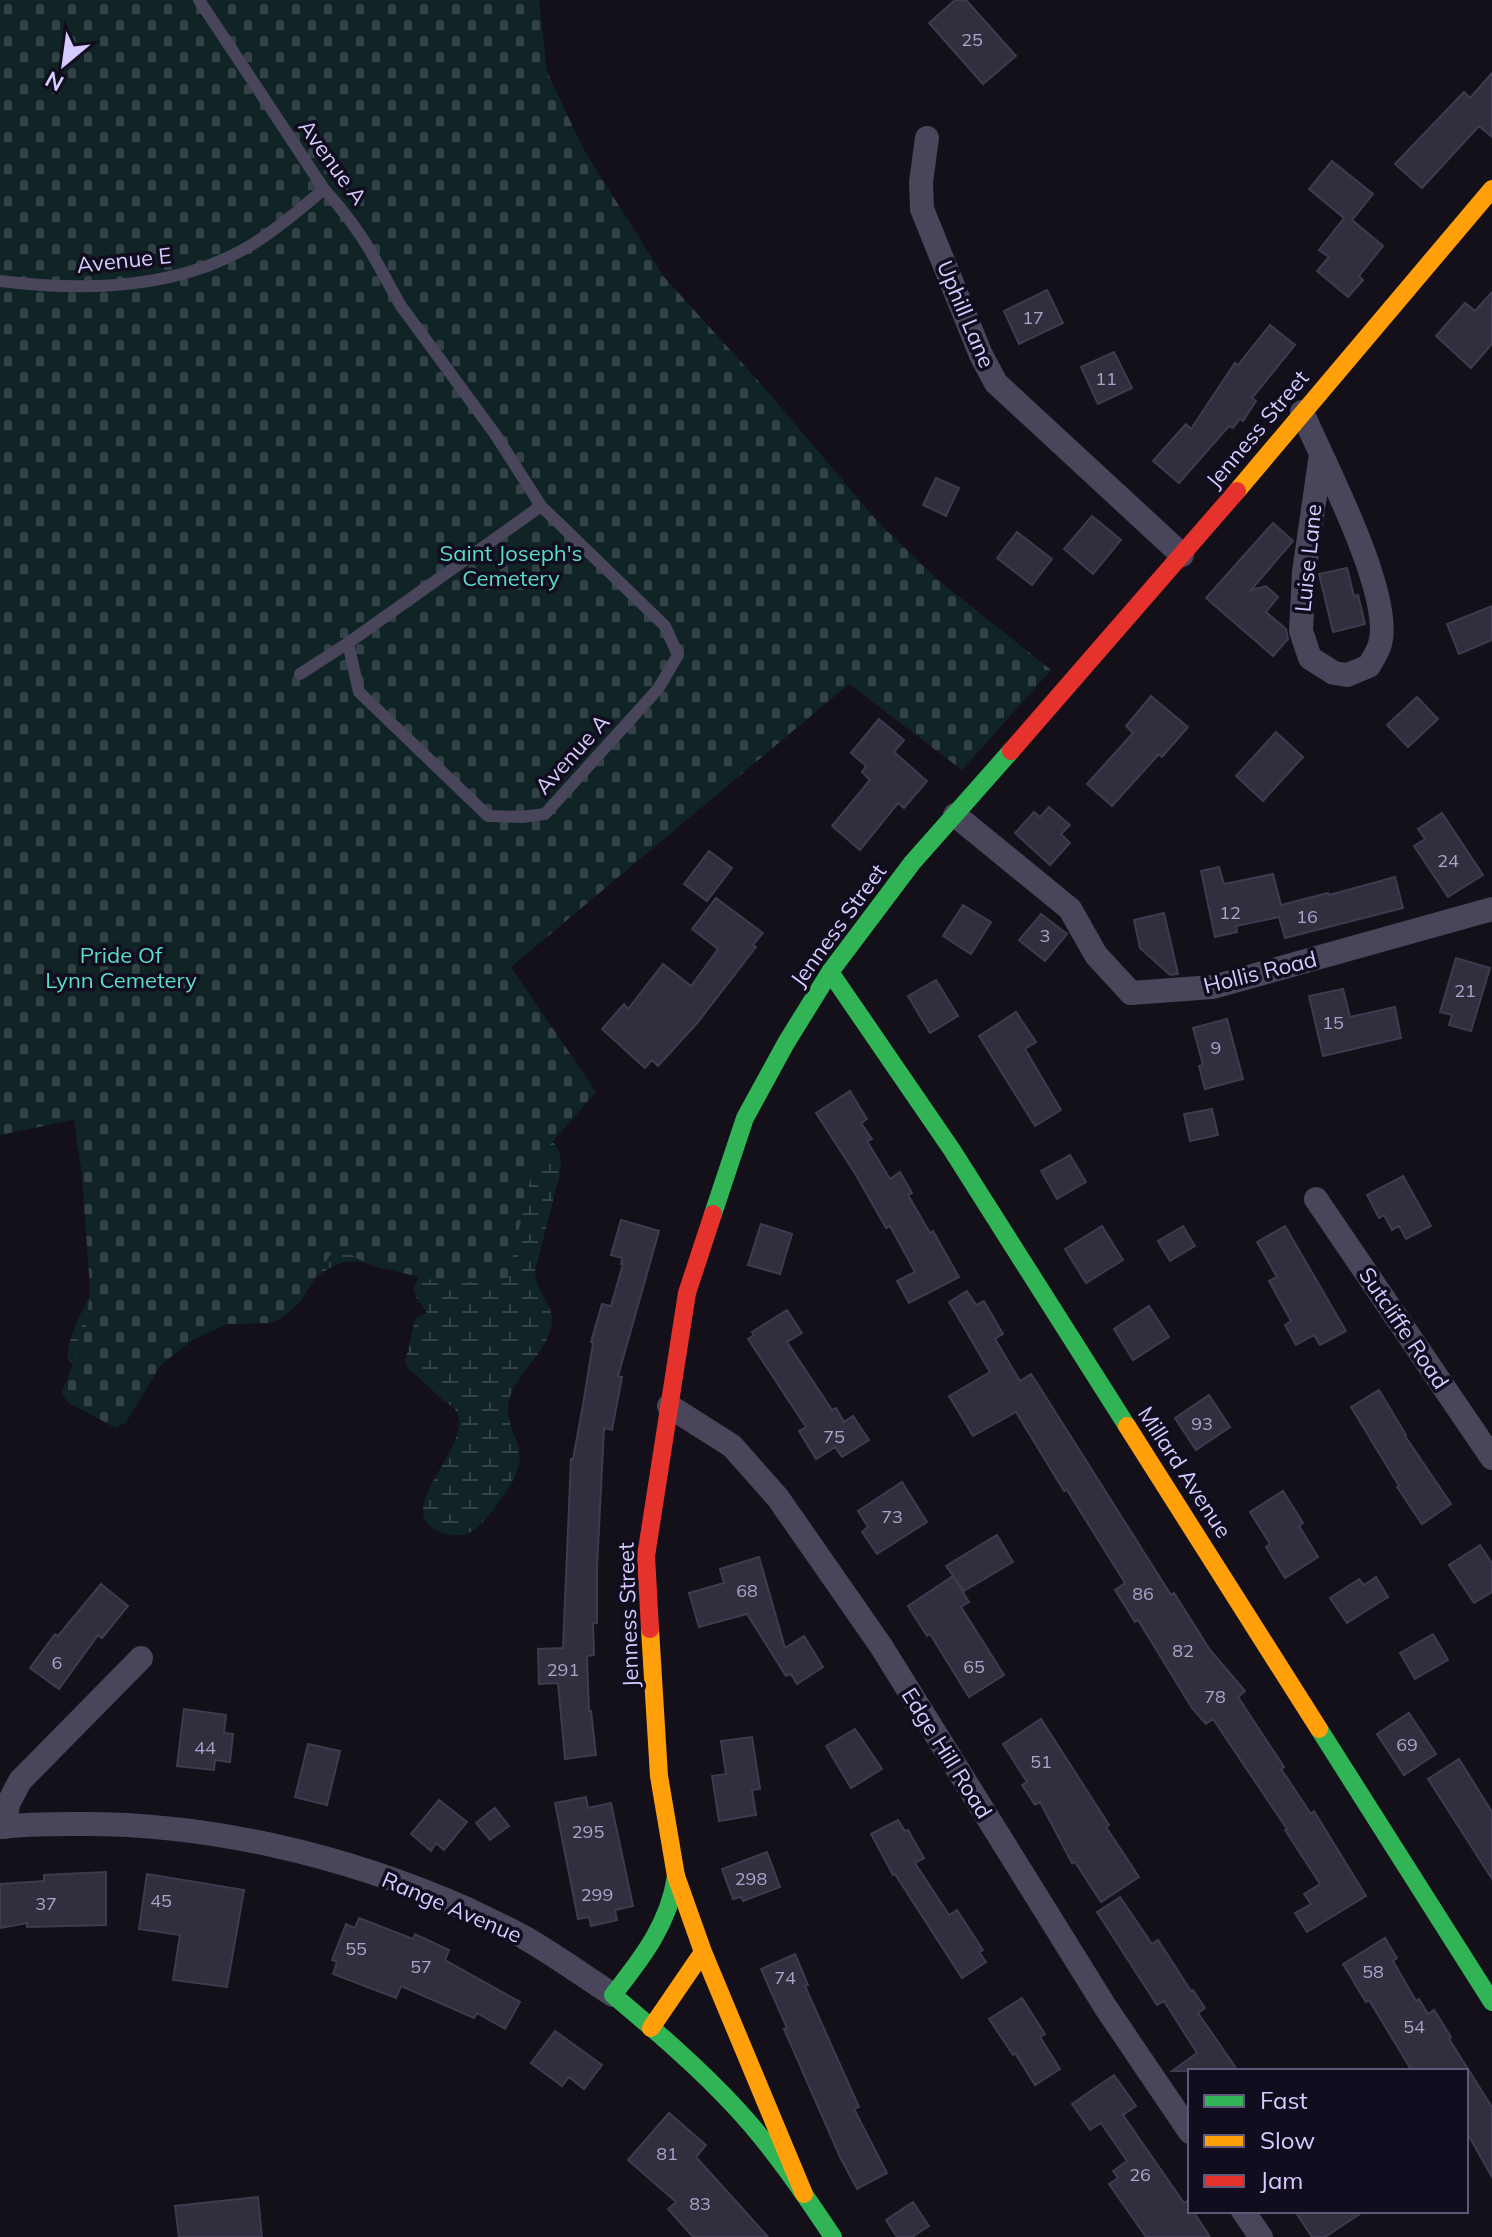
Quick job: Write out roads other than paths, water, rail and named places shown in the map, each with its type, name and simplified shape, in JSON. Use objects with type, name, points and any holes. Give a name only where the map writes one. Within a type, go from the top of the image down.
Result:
[{"type":"street","name":"Uphill Lane","points":[[927,138],[921,182],[922,209],[981,355],[996,383],[1182,555]]},
{"type":"street","name":"Jenness Street","points":[[804,2194],[703,1952],[676,1876],[659,1776],[646,1556],[687,1293],[745,1118],[830,972],[912,863],[1182,555],[1492,189]]},
{"type":"street","name":"Luise Lane","points":[[1302,412],[1321,454],[1370,569],[1381,616],[1381,643],[1369,666],[1347,675],[1334,673],[1310,658],[1301,631],[1304,572],[1321,454]]},
{"type":"street","name":"Hollis Road","points":[[955,815],[1070,909],[1096,955],[1131,993],[1213,987],[1492,909]]},
{"type":"street","name":"Millard Avenue","points":[[830,972],[952,1150],[1492,2002]]},
{"type":"street","name":"Sutcliffe Road","points":[[1316,1199],[1492,1458]]},
{"type":"street","name":"Edge Hill Road","points":[[669,1406],[732,1446],[778,1498],[881,1646],[1106,2008],[1188,2129]]},
{"type":"street","points":[[3,1827],[8,1804],[20,1781],[141,1658]]},
{"type":"street","name":"Range Avenue","points":[[3,1827],[129,1824],[253,1842],[338,1863],[432,1894],[480,1915],[526,1938],[613,1995],[678,2051],[737,2110],[804,2194],[833,2237]]},
{"type":"street","name":"Jenness Street","points":[[613,1995],[662,1928],[674,1894],[676,1876]]},
{"type":"street","points":[[651,2028],[703,1952]]},
{"type":"street","points":[[1244,2213],[1261,2237]]},
{"type":"lane","name":"Avenue A","points":[[199,0],[324,189],[347,214],[401,306],[495,434],[541,506],[665,626],[678,655],[658,689],[545,814],[488,816],[359,692],[348,643]]},
{"type":"lane","name":"Avenue E","points":[[0,281],[99,286],[141,283],[183,274],[224,259],[254,243],[324,189]]},
{"type":"lane","points":[[300,674],[541,506]]},
{"type":"park label","name":"Saint Joseph's Cemetery","points":[[511,566]]},
{"type":"park label","name":"Pride Of Lynn Cemetery","points":[[121,968]]}]
